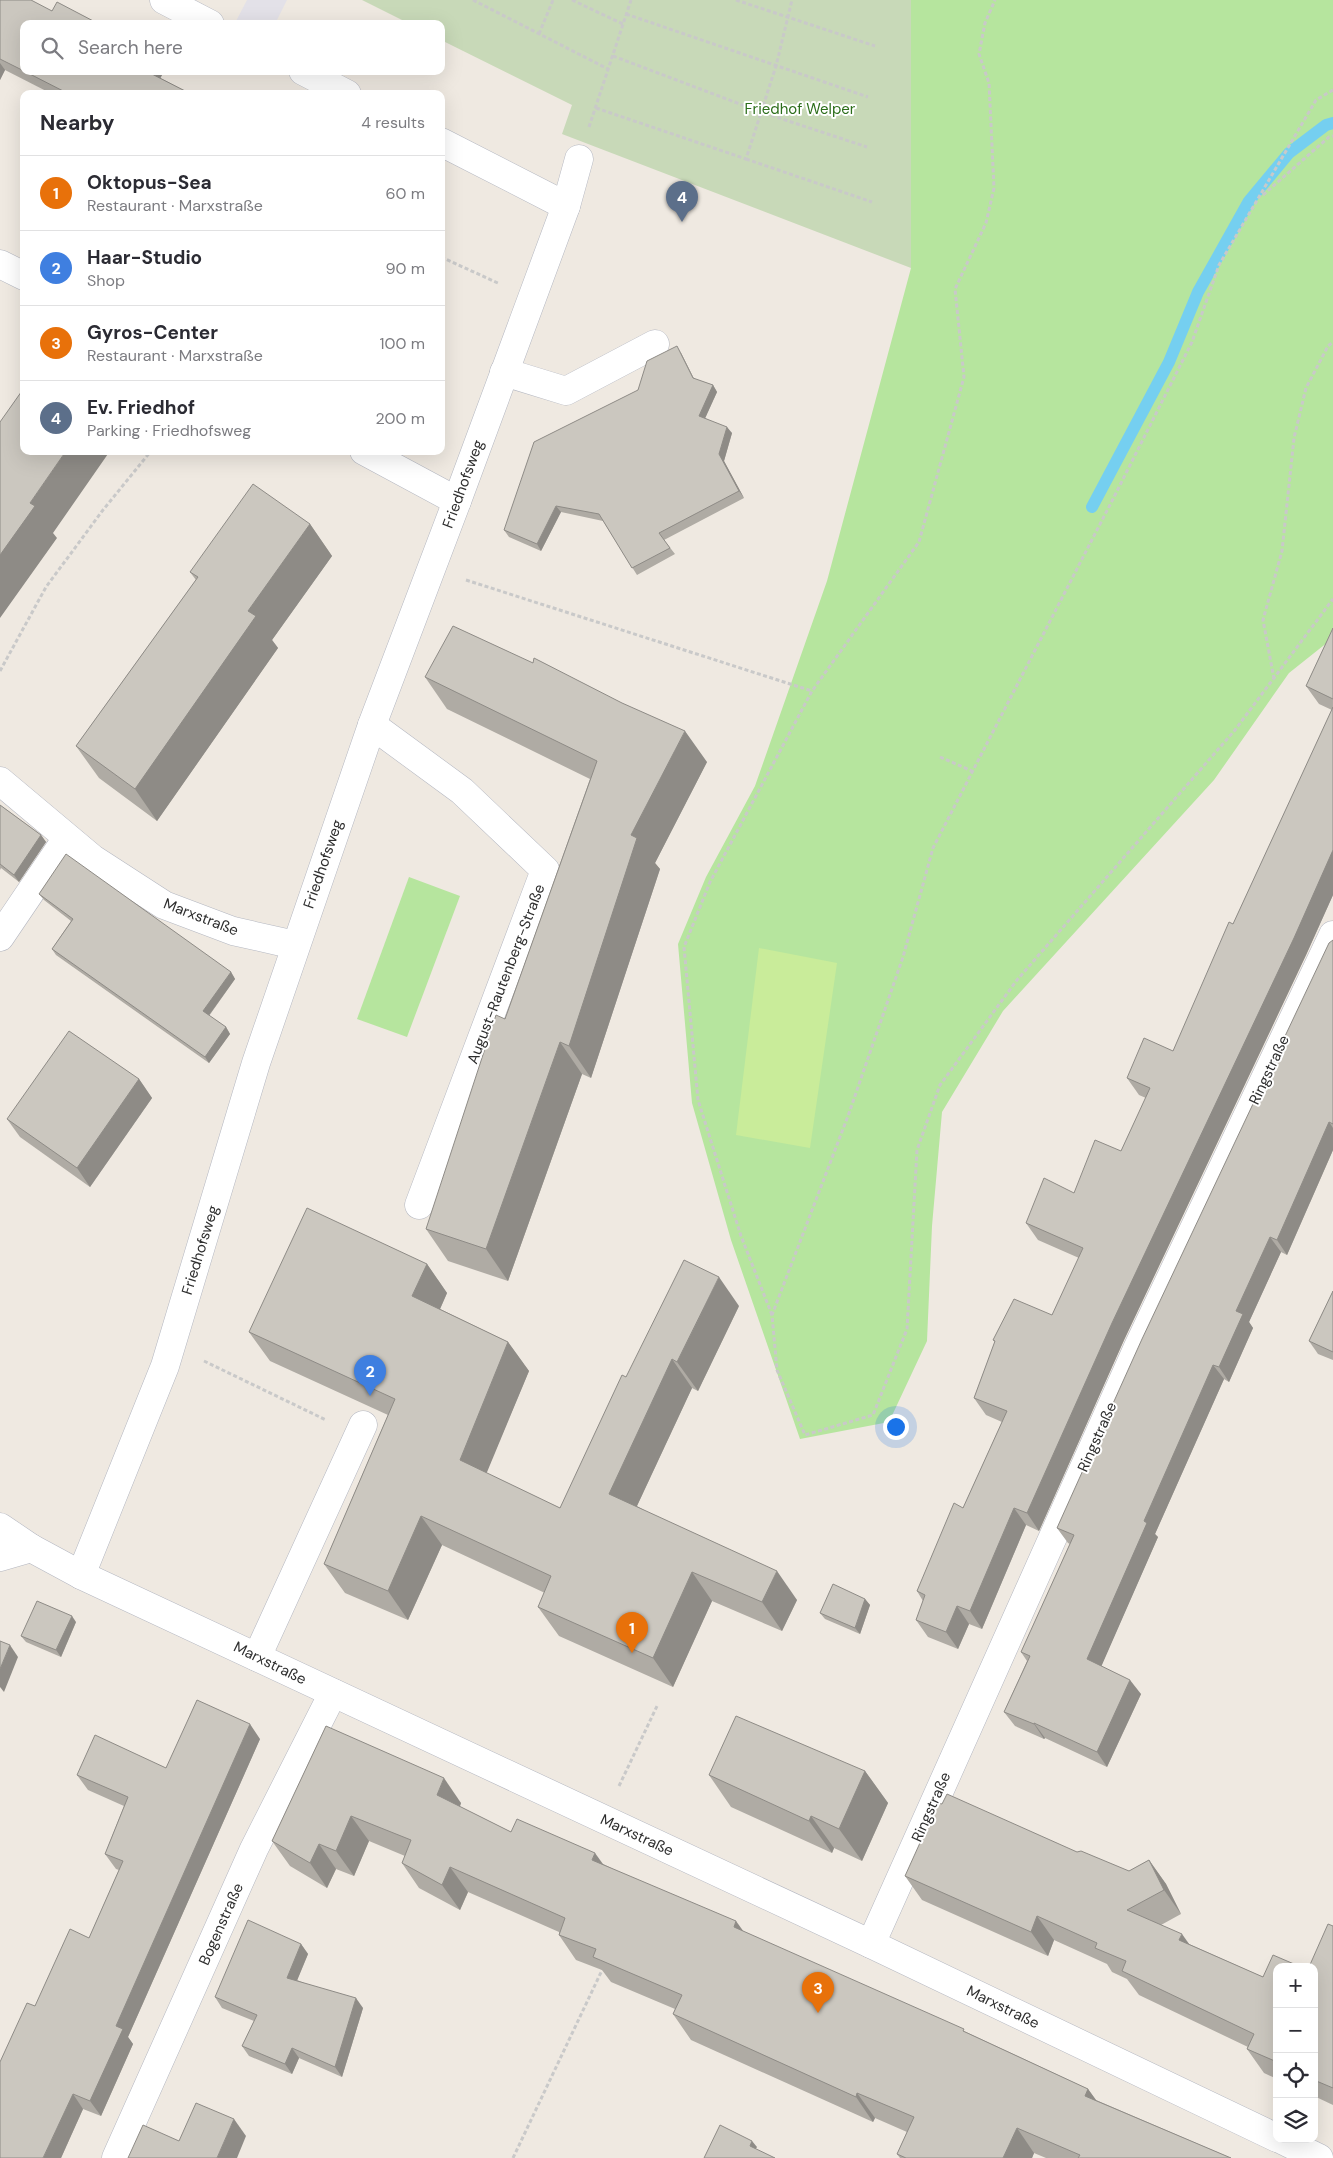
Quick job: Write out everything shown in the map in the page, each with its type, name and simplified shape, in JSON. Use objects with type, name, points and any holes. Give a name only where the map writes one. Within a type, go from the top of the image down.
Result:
[{"type":"street","points":[[164,0],[202,20]]},
{"type":"street","points":[[311,75],[339,90]]},
{"type":"street","points":[[445,144],[566,206]]},
{"type":"street","name":"Friedhofsweg","points":[[81,1575],[172,1345],[256,1063],[294,945],[372,725],[566,206],[579,158]]},
{"type":"street","points":[[0,264],[20,274]]},
{"type":"street","points":[[504,372],[566,391],[655,344]]},
{"type":"street","points":[[371,455],[457,501]]},
{"type":"street","name":"August-Rautenberg-Straße","points":[[372,725],[462,791],[545,870],[419,1205]]},
{"type":"street","name":"Marxstraße","points":[[0,781],[93,859],[164,904],[233,931],[294,945]]},
{"type":"street","points":[[0,937],[66,838]]},
{"type":"street","name":"Ringstraße","points":[[871,1944],[1134,1356],[1333,935]]},
{"type":"street","points":[[257,1657],[361,1430]]},
{"type":"street","name":"Marxstraße","points":[[0,1527],[31,1548],[81,1575],[871,1944],[1273,2136]]},
{"type":"street","points":[[0,1557],[31,1548]]},
{"type":"street","name":"Bogenstraße","points":[[116,2158],[254,1849],[333,1694]]},
{"type":"street","name":"Marxstraße","points":[[1288,2143],[1319,2158]]},
{"type":"path","points":[[473,0],[608,69]]},
{"type":"path","points":[[540,34],[554,0]]},
{"type":"path","points":[[572,0],[623,24]]},
{"type":"path","points":[[579,158],[631,0]]},
{"type":"path","points":[[736,0],[875,46]]},
{"type":"path","points":[[746,159],[776,66],[792,0]]},
{"type":"path","points":[[995,0],[985,23],[979,54],[989,83],[994,188],[986,223],[955,289],[964,377],[919,542],[812,691],[710,882],[684,947],[698,1100],[741,1236],[772,1315],[777,1370],[805,1435],[873,1415],[907,1329],[918,1150],[940,1085],[1018,980],[1236,730],[1333,599]]},
{"type":"path","points":[[626,14],[868,97]]},
{"type":"path","points":[[613,56],[761,112],[867,147]]},
{"type":"path","points":[[772,1315],[848,1116],[903,957],[933,848],[1114,499],[1192,342],[1219,265],[1316,100],[1333,90]]},
{"type":"path","points":[[596,108],[872,202]]},
{"type":"path","points":[[1260,197],[1329,137],[1333,136]]},
{"type":"path","points":[[445,259],[530,299]]},
{"type":"path","points":[[1274,679],[1263,620],[1282,551],[1294,438],[1306,388],[1328,346],[1333,342]]},
{"type":"path","points":[[0,671],[46,587],[103,510],[148,455]]},
{"type":"path","points":[[432,568],[812,691]]},
{"type":"path","points":[[940,756],[972,771]]},
{"type":"path","points":[[172,1345],[361,1430]]},
{"type":"path","points":[[604,1819],[658,1704]]},
{"type":"path","points":[[513,2158],[606,1962]]},
{"type":"shaded area","points":[[247,0],[287,0],[277,20],[237,20]]},
{"type":"green space","name":"Friedhof Welper","points":[[362,0],[911,0],[911,268],[562,134],[572,105],[445,42],[445,20],[402,20]]},
{"type":"green space","points":[[911,0],[1333,0],[1333,638],[1289,673],[1214,780],[1003,1011],[942,1112],[932,1226],[927,1341],[889,1422],[800,1439],[731,1240],[692,1103],[678,944],[706,877],[755,786],[827,581],[911,268]]},
{"type":"green space","points":[[409,877],[460,896],[407,1037],[357,1019]]},
{"type":"green space","points":[[759,948],[837,963],[810,1148],[736,1135]]},
{"type":"building","points":[[0,0],[31,0],[52,11],[57,2],[91,20],[20,20],[20,69],[0,59]]},
{"type":"building","points":[[32,75],[154,75],[183,90],[61,90]]},
{"type":"building","points":[[677,346],[693,378],[713,385],[699,416],[727,427],[719,454],[739,491],[659,533],[670,548],[632,568],[599,514],[556,506],[537,544],[504,530],[534,442],[638,390],[647,361]]},
{"type":"building","points":[[20,394],[20,455],[63,455],[30,503],[35,506],[0,555],[0,422]]},
{"type":"building","points":[[253,484],[310,524],[248,611],[256,616],[135,789],[76,746],[198,577],[190,572]]},
{"type":"building","points":[[453,626],[533,663],[534,658],[622,703],[685,731],[631,835],[637,838],[569,1046],[560,1042],[486,1249],[426,1229],[496,1015],[505,1019],[597,761],[425,677]]},
{"type":"building","points":[[1333,628],[1333,699],[1306,686]]},
{"type":"building","points":[[1333,707],[1333,850],[1294,938],[1112,1323],[1027,1513],[1014,1508],[970,1611],[957,1606],[946,1632],[916,1620],[925,1595],[917,1591],[954,1503],[963,1508],[1007,1411],[974,1398],[995,1341],[993,1340],[1014,1299],[1052,1315],[1083,1248],[1026,1223],[1044,1178],[1074,1193],[1095,1140],[1121,1151],[1150,1088],[1127,1078],[1144,1038],[1173,1051],[1229,922],[1233,924]]},
{"type":"building","points":[[0,805],[41,835],[14,875],[0,864]]},
{"type":"building","points":[[66,854],[231,972],[203,1011],[226,1027],[205,1057],[52,949],[73,919],[39,894]]},
{"type":"building","points":[[1333,940],[1333,1124],[1329,1122],[1277,1240],[1270,1237],[1236,1311],[1243,1314],[1219,1367],[1213,1365],[1144,1521],[1147,1523],[1087,1659],[1130,1680],[1097,1752],[1034,1723],[1004,1712],[1030,1656],[1021,1652],[1074,1535],[1057,1528],[1142,1339],[1329,943]]},
{"type":"building","points":[[69,1031],[139,1079],[77,1168],[7,1119]]},
{"type":"building","points":[[307,1208],[427,1264],[412,1296],[508,1342],[460,1460],[560,1508],[622,1375],[626,1377],[684,1260],[719,1277],[677,1362],[672,1359],[609,1494],[777,1571],[762,1602],[692,1572],[653,1658],[538,1607],[551,1576],[421,1516],[388,1591],[324,1564],[395,1399],[249,1332]]},
{"type":"building","points":[[1333,1291],[1333,1352],[1309,1341]]},
{"type":"building","points":[[833,1584],[865,1599],[855,1628],[820,1613]]},
{"type":"building","points":[[37,1601],[72,1616],[56,1650],[21,1636]]},
{"type":"building","points":[[0,1641],[10,1645],[0,1669]]},
{"type":"building","points":[[197,1700],[250,1724],[116,2026],[123,2029],[90,2101],[73,2094],[43,2158],[0,2158],[0,2062],[27,2003],[35,2006],[70,1929],[89,1938],[123,1861],[105,1854],[128,1797],[77,1775],[95,1735],[166,1768]]},
{"type":"building","points":[[736,1716],[865,1771],[839,1829],[811,1816],[809,1821],[709,1775]]},
{"type":"building","points":[[326,1726],[444,1778],[437,1795],[511,1832],[517,1819],[595,1853],[592,1860],[736,1921],[734,1927],[964,2029],[963,2031],[1088,2089],[1085,2096],[1231,2158],[1078,2158],[1080,2155],[1017,2128],[1003,2158],[906,2158],[897,2154],[914,2117],[857,2093],[856,2097],[673,2014],[682,1995],[593,1957],[596,1949],[559,1935],[565,1918],[450,1867],[442,1885],[402,1863],[411,1840],[351,1816],[336,1851],[319,1844],[310,1863],[272,1841]]},
{"type":"building","points":[[947,1794],[1077,1852],[1081,1851],[1129,1871],[1149,1860],[1164,1890],[1127,1910],[1182,1934],[1179,1940],[1263,1977],[1273,1955],[1292,1963],[1273,1963],[1273,2060],[1247,2049],[1254,2034],[1122,1971],[1126,1961],[1095,1948],[1097,1943],[1037,1916],[1031,1932],[905,1876],[938,1803],[942,1804]]},
{"type":"building","points":[[248,1920],[301,1944],[287,1978],[356,1998],[335,2067],[292,2048],[285,2064],[242,2046],[257,2015],[215,1997]]},
{"type":"building","points":[[1328,1924],[1333,1926],[1333,2088],[1318,2082],[1318,1963],[1311,1963]]},
{"type":"building","points":[[196,2103],[234,2119],[217,2158],[128,2158],[143,2125],[179,2141]]},
{"type":"building","points":[[720,2125],[752,2141],[750,2146],[775,2158],[704,2158]]},
{"type":"waterway","points":[[1092,507],[1169,362],[1198,292],[1249,201],[1289,153],[1326,125],[1333,123]]},
{"type":"place","name":"Ev. Friedhof","points":[[682,222]]},
{"type":"place","name":"Haar-Studio","points":[[370,1396]]},
{"type":"place","name":"Oktopus-Sea","points":[[632,1653]]},
{"type":"place","name":"Gyros-Center","points":[[818,2013]]}]
